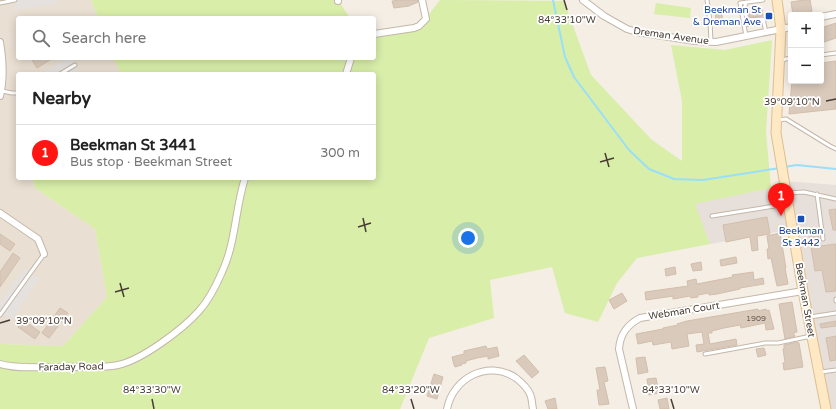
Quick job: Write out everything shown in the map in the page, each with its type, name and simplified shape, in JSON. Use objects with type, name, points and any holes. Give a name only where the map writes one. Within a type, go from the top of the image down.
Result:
[{"type":"main road","name":"Beekman Street","points":[[777,0],[781,29],[776,132],[803,291],[826,409]]},
{"type":"street","points":[[376,34],[414,28],[423,22],[426,18],[422,0]]},
{"type":"street","name":"Dreman Avenue","points":[[583,0],[604,16],[627,29],[695,41],[711,42],[788,28]]},
{"type":"street","points":[[824,16],[836,14]]},
{"type":"street","points":[[0,42],[3,69],[0,93]]},
{"type":"street","points":[[346,72],[350,60]]},
{"type":"street","name":"Faraday Road","points":[[0,364],[28,367],[83,368],[119,365],[143,354],[170,337],[199,311],[218,281],[230,252],[245,180]]},
{"type":"street","points":[[1,216],[38,240],[44,254]]},
{"type":"street","name":"Webman Court","points":[[633,409],[619,349],[625,330],[634,321],[640,318],[803,291]]},
{"type":"street","points":[[447,409],[453,393],[458,385],[466,378],[480,372],[493,370],[506,373],[520,381],[530,394],[533,409]]},
{"type":"lane","points":[[0,3],[15,0]]},
{"type":"lane","points":[[708,0],[711,42]]},
{"type":"lane","points":[[746,36],[740,3],[763,0]]},
{"type":"lane","points":[[746,2],[745,11],[748,20],[762,18],[766,32]]},
{"type":"lane","points":[[744,25],[764,21]]},
{"type":"lane","points":[[824,55],[836,53]]},
{"type":"lane","points":[[780,60],[788,59]]},
{"type":"lane","points":[[63,72],[75,65]]},
{"type":"lane","points":[[0,93],[16,93]]},
{"type":"lane","points":[[776,120],[786,119],[830,146],[836,148]]},
{"type":"lane","points":[[786,193],[794,191],[804,192],[836,199]]},
{"type":"lane","points":[[817,194],[823,239]]},
{"type":"lane","points":[[712,216],[788,204]]},
{"type":"lane","points":[[0,315],[44,254]]},
{"type":"lane","points":[[808,318],[836,312]]},
{"type":"lane","points":[[704,354],[765,343],[778,343],[812,336]]},
{"type":"lane","points":[[819,372],[836,370]]},
{"type":"shaded area","points":[[0,0],[91,0],[97,16],[16,16],[16,60],[115,60],[120,72],[16,72],[16,180],[33,180],[35,188],[95,229],[107,297],[63,346],[0,344]]},
{"type":"shaded area","points":[[13,0],[56,0],[56,4],[14,10]]},
{"type":"shaded area","points":[[66,60],[72,60],[78,72],[44,72]]},
{"type":"shaded area","points":[[784,181],[836,185],[836,409],[826,409],[793,229],[710,244],[694,204],[771,188]]},
{"type":"shaded area","points":[[24,268],[40,278],[19,308],[20,310],[11,320],[0,313],[0,302]]},
{"type":"green space","points":[[91,0],[338,0],[349,16],[97,16]]},
{"type":"green space","points":[[440,0],[564,1],[591,75],[652,140],[682,161],[682,101],[671,45],[725,50],[772,40],[766,132],[771,188],[695,204],[710,244],[637,258],[617,283],[598,322],[565,313],[552,267],[490,280],[494,318],[429,338],[400,409],[0,409],[0,344],[63,346],[107,297],[95,229],[35,188],[33,180],[376,180],[376,72],[120,72],[115,60],[376,60],[376,34],[406,28],[423,22]]},
{"type":"green space","points":[[656,3],[691,8],[690,18],[654,14]]},
{"type":"building","points":[[418,0],[418,2],[409,6],[394,8],[392,1]]},
{"type":"building","points":[[810,0],[812,11],[793,12],[791,2]]},
{"type":"building","points":[[762,9],[763,16],[750,17],[748,12]]},
{"type":"building","points":[[721,11],[723,21],[716,22],[715,12]]},
{"type":"building","points":[[836,23],[836,38],[824,42],[824,27]]},
{"type":"building","points":[[32,60],[50,60],[37,68]]},
{"type":"building","points":[[836,61],[836,109],[789,114],[792,84],[824,84],[824,63]]},
{"type":"building","points":[[836,209],[836,230],[833,230],[829,210]]},
{"type":"building","points":[[767,217],[770,234],[757,236],[758,250],[752,251],[750,237],[726,242],[723,225]]},
{"type":"building","points":[[780,233],[788,284],[777,286],[771,258],[768,259],[767,249],[769,249],[767,236]]},
{"type":"building","points":[[818,233],[820,246],[836,244],[836,291],[826,292],[822,270],[815,271],[809,235]]},
{"type":"building","points":[[0,234],[15,244],[10,251],[0,244]]},
{"type":"building","points":[[13,253],[20,258],[0,287],[0,272]]},
{"type":"building","points":[[736,257],[737,263],[721,266],[720,260]]},
{"type":"building","points":[[701,262],[702,270],[693,271],[691,264]]},
{"type":"building","points":[[675,267],[676,274],[666,276],[665,269]]},
{"type":"building","points":[[753,272],[754,280],[763,278],[764,284],[717,294],[709,295],[709,293],[698,295],[698,297],[691,298],[690,296],[673,299],[673,296],[646,300],[645,292],[688,286],[687,281],[696,279],[697,284],[733,277],[732,275]]},
{"type":"building","points":[[622,293],[627,301],[614,309],[609,300]]},
{"type":"building","points":[[792,302],[797,332],[793,333],[795,336],[785,339],[779,304]]},
{"type":"building","points":[[60,308],[68,313],[49,338],[42,333]]},
{"type":"building","points":[[758,309],[758,311],[766,309],[767,311],[769,310],[774,329],[766,330],[765,323],[741,328],[740,325],[708,333],[710,344],[736,339],[737,345],[697,352],[696,345],[704,344],[702,332],[687,334],[689,346],[672,349],[671,342],[653,345],[652,341],[638,344],[636,334],[663,329],[687,321]]},
{"type":"building","points":[[23,320],[40,332],[35,339],[18,327]]},
{"type":"building","points":[[836,321],[836,326],[821,328],[820,324]]},
{"type":"building","points":[[836,336],[836,360],[830,361],[826,338]]},
{"type":"building","points":[[797,342],[799,343],[803,367],[784,370],[784,345]]},
{"type":"building","points":[[486,346],[487,349],[497,347],[499,356],[488,359],[488,356],[477,358],[466,361],[466,363],[455,367],[452,357],[464,354],[464,351]]},
{"type":"building","points":[[764,348],[766,355],[758,357],[756,349]]},
{"type":"building","points":[[524,355],[539,372],[532,378],[516,361]]},
{"type":"building","points":[[645,357],[648,372],[638,374],[636,358]]},
{"type":"building","points":[[605,367],[608,381],[604,382],[609,404],[599,405],[597,390],[600,390],[596,368]]},
{"type":"building","points":[[434,374],[443,377],[437,399],[427,396]]},
{"type":"building","points":[[656,378],[659,393],[649,395],[647,379]]},
{"type":"building","points":[[555,398],[557,409],[548,409],[545,401]]},
{"type":"building","points":[[667,398],[669,409],[660,409],[658,400]]},
{"type":"waterway","points":[[553,0],[565,57],[574,77],[629,150],[649,169],[674,179],[703,180],[780,168]]},
{"type":"waterway","points":[[784,167],[797,165],[836,169]]},
{"type":"place","name":"Beekman St & Dreman Ave","points":[[769,16]]},
{"type":"place","name":"Beekman St 3441","points":[[781,216]]},
{"type":"place","name":"Beekman St 3442","points":[[801,219]]}]
